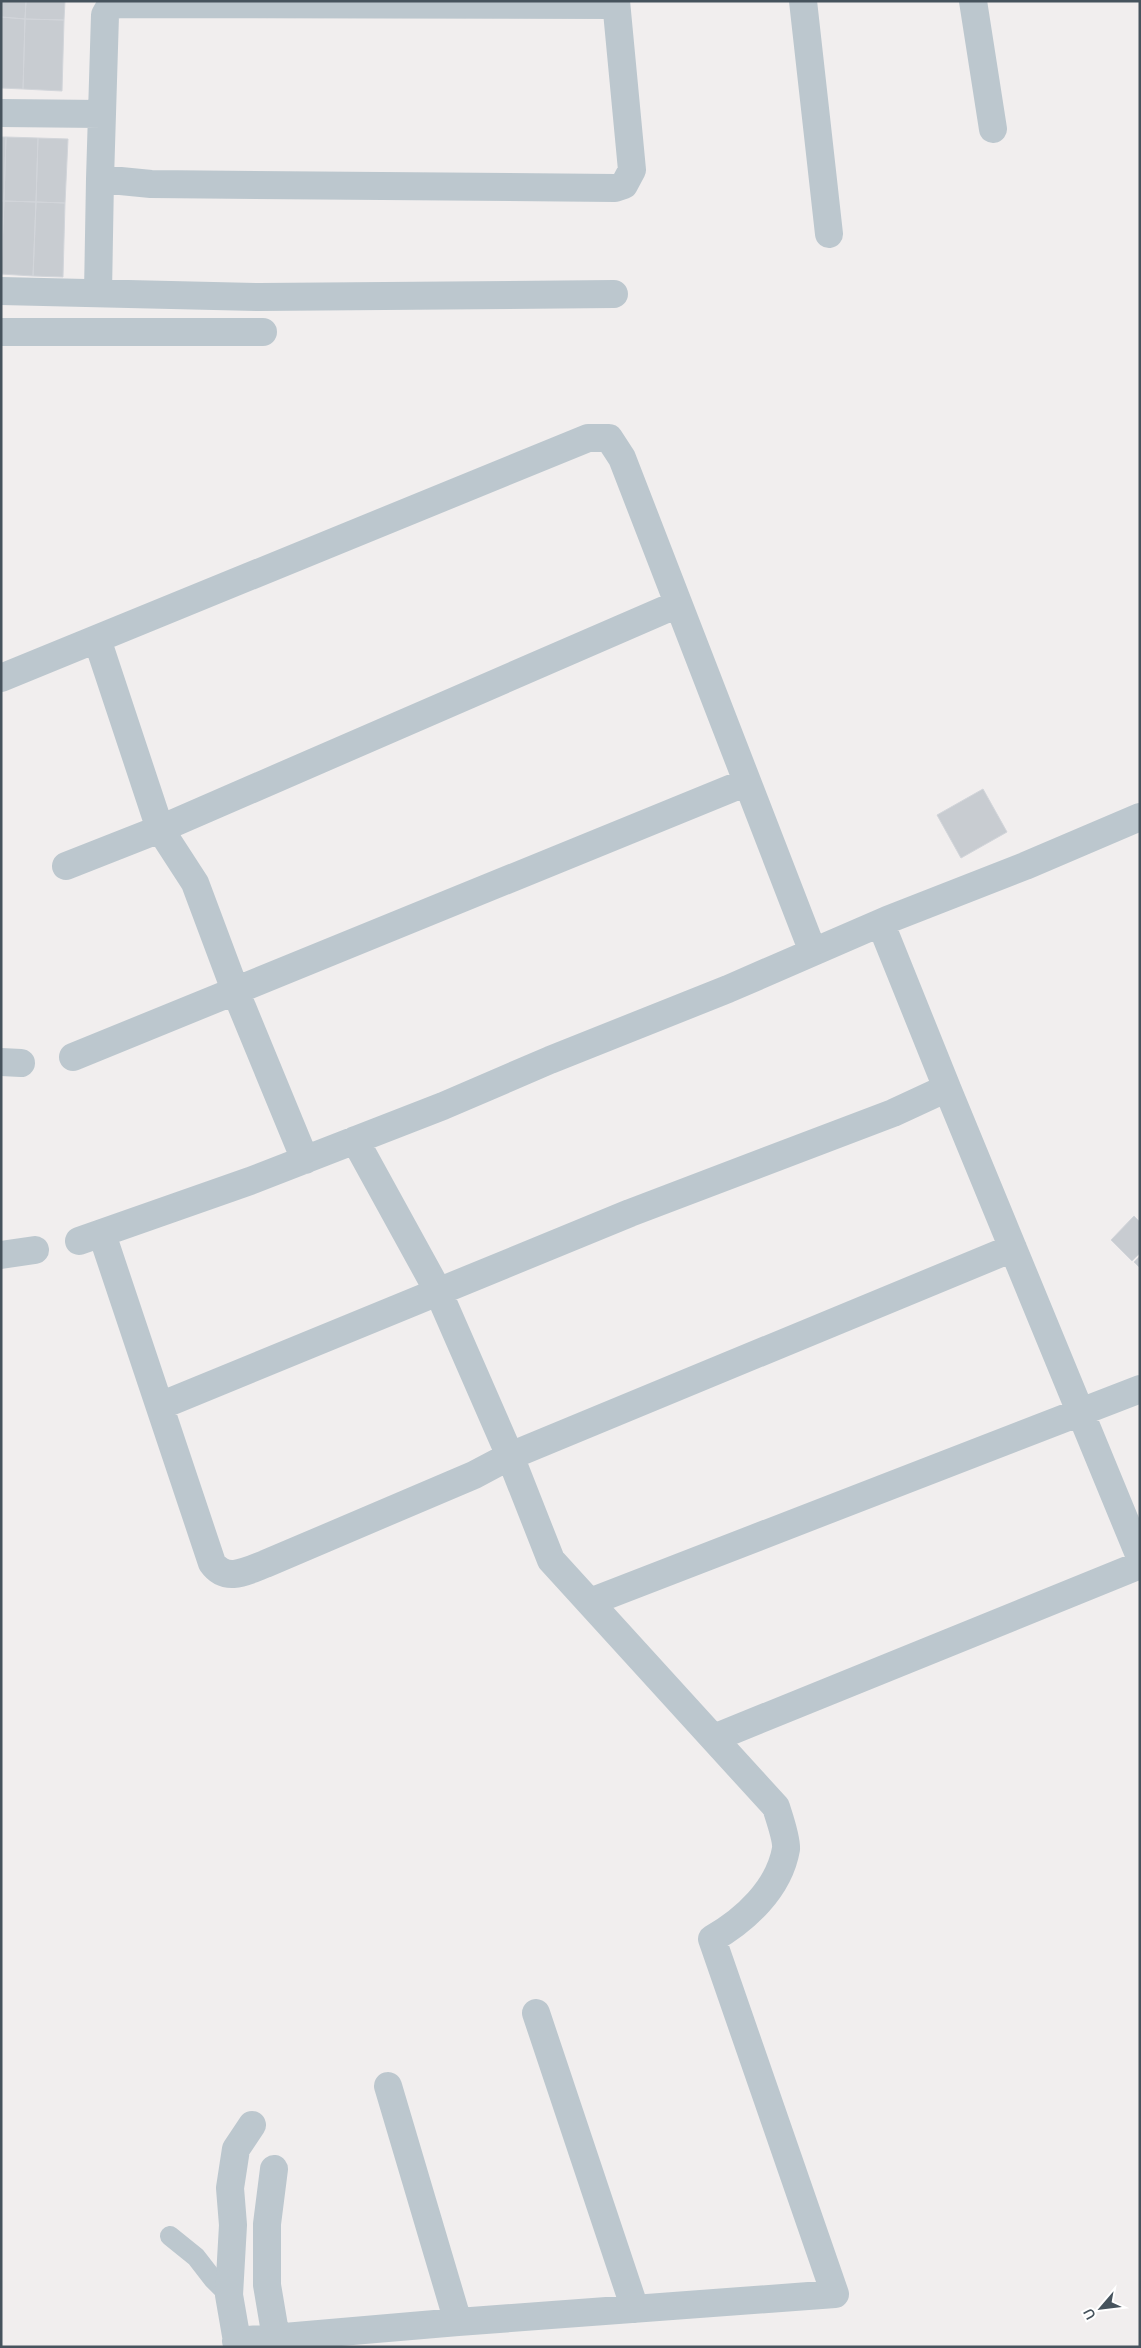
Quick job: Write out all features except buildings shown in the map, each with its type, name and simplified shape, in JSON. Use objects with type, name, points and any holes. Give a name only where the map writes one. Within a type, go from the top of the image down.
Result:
[{"type":"street","points":[[803,1],[829,234]]},
{"type":"street","points":[[973,1],[993,128]]},
{"type":"street","points":[[98,293],[100,179],[105,15],[109,8],[117,4],[616,3],[632,170],[624,185],[614,188],[151,184],[100,179]]},
{"type":"street","points":[[1,113],[102,114]]},
{"type":"street","points":[[1,291],[259,297],[614,294]]},
{"type":"street","points":[[1,332],[262,332]]},
{"type":"street","points":[[1,678],[588,438],[609,438],[622,458],[814,952]]},
{"type":"street","points":[[66,866],[160,829],[678,604]]},
{"type":"street","points":[[97,639],[160,829],[195,883],[235,990],[305,1160]]},
{"type":"street","points":[[73,1057],[748,782]]},
{"type":"street","points":[[1014,1248],[510,1456],[474,1475],[264,1564],[241,1573],[228,1575],[221,1572],[212,1563],[160,1406],[90,1237],[305,1160],[444,1106],[550,1060],[728,989],[1140,817]]},
{"type":"street","points":[[881,924],[1140,1557]]},
{"type":"street","points":[[160,1406],[630,1213],[893,1113],[947,1088]]},
{"type":"street","points":[[252,2125],[236,2149],[230,2188],[234,2225],[229,2295],[237,2344],[276,2338],[458,2322],[835,2294],[712,1939],[734,1926],[772,1886],[786,1848],[776,1807],[551,1560],[510,1456],[438,1291],[356,1140]]},
{"type":"street","points":[[1,1255],[35,1250]]},
{"type":"street","points":[[590,1602],[1140,1388]]},
{"type":"street","points":[[714,1738],[1140,1565]]},
{"type":"street","points":[[536,2013],[635,2309]]},
{"type":"street","points":[[388,2086],[458,2322]]},
{"type":"street","points":[[274,2169],[267,2224],[267,2285],[276,2338]]},
{"type":"lane","points":[[170,2236],[196,2257],[213,2279],[229,2295]]}]
